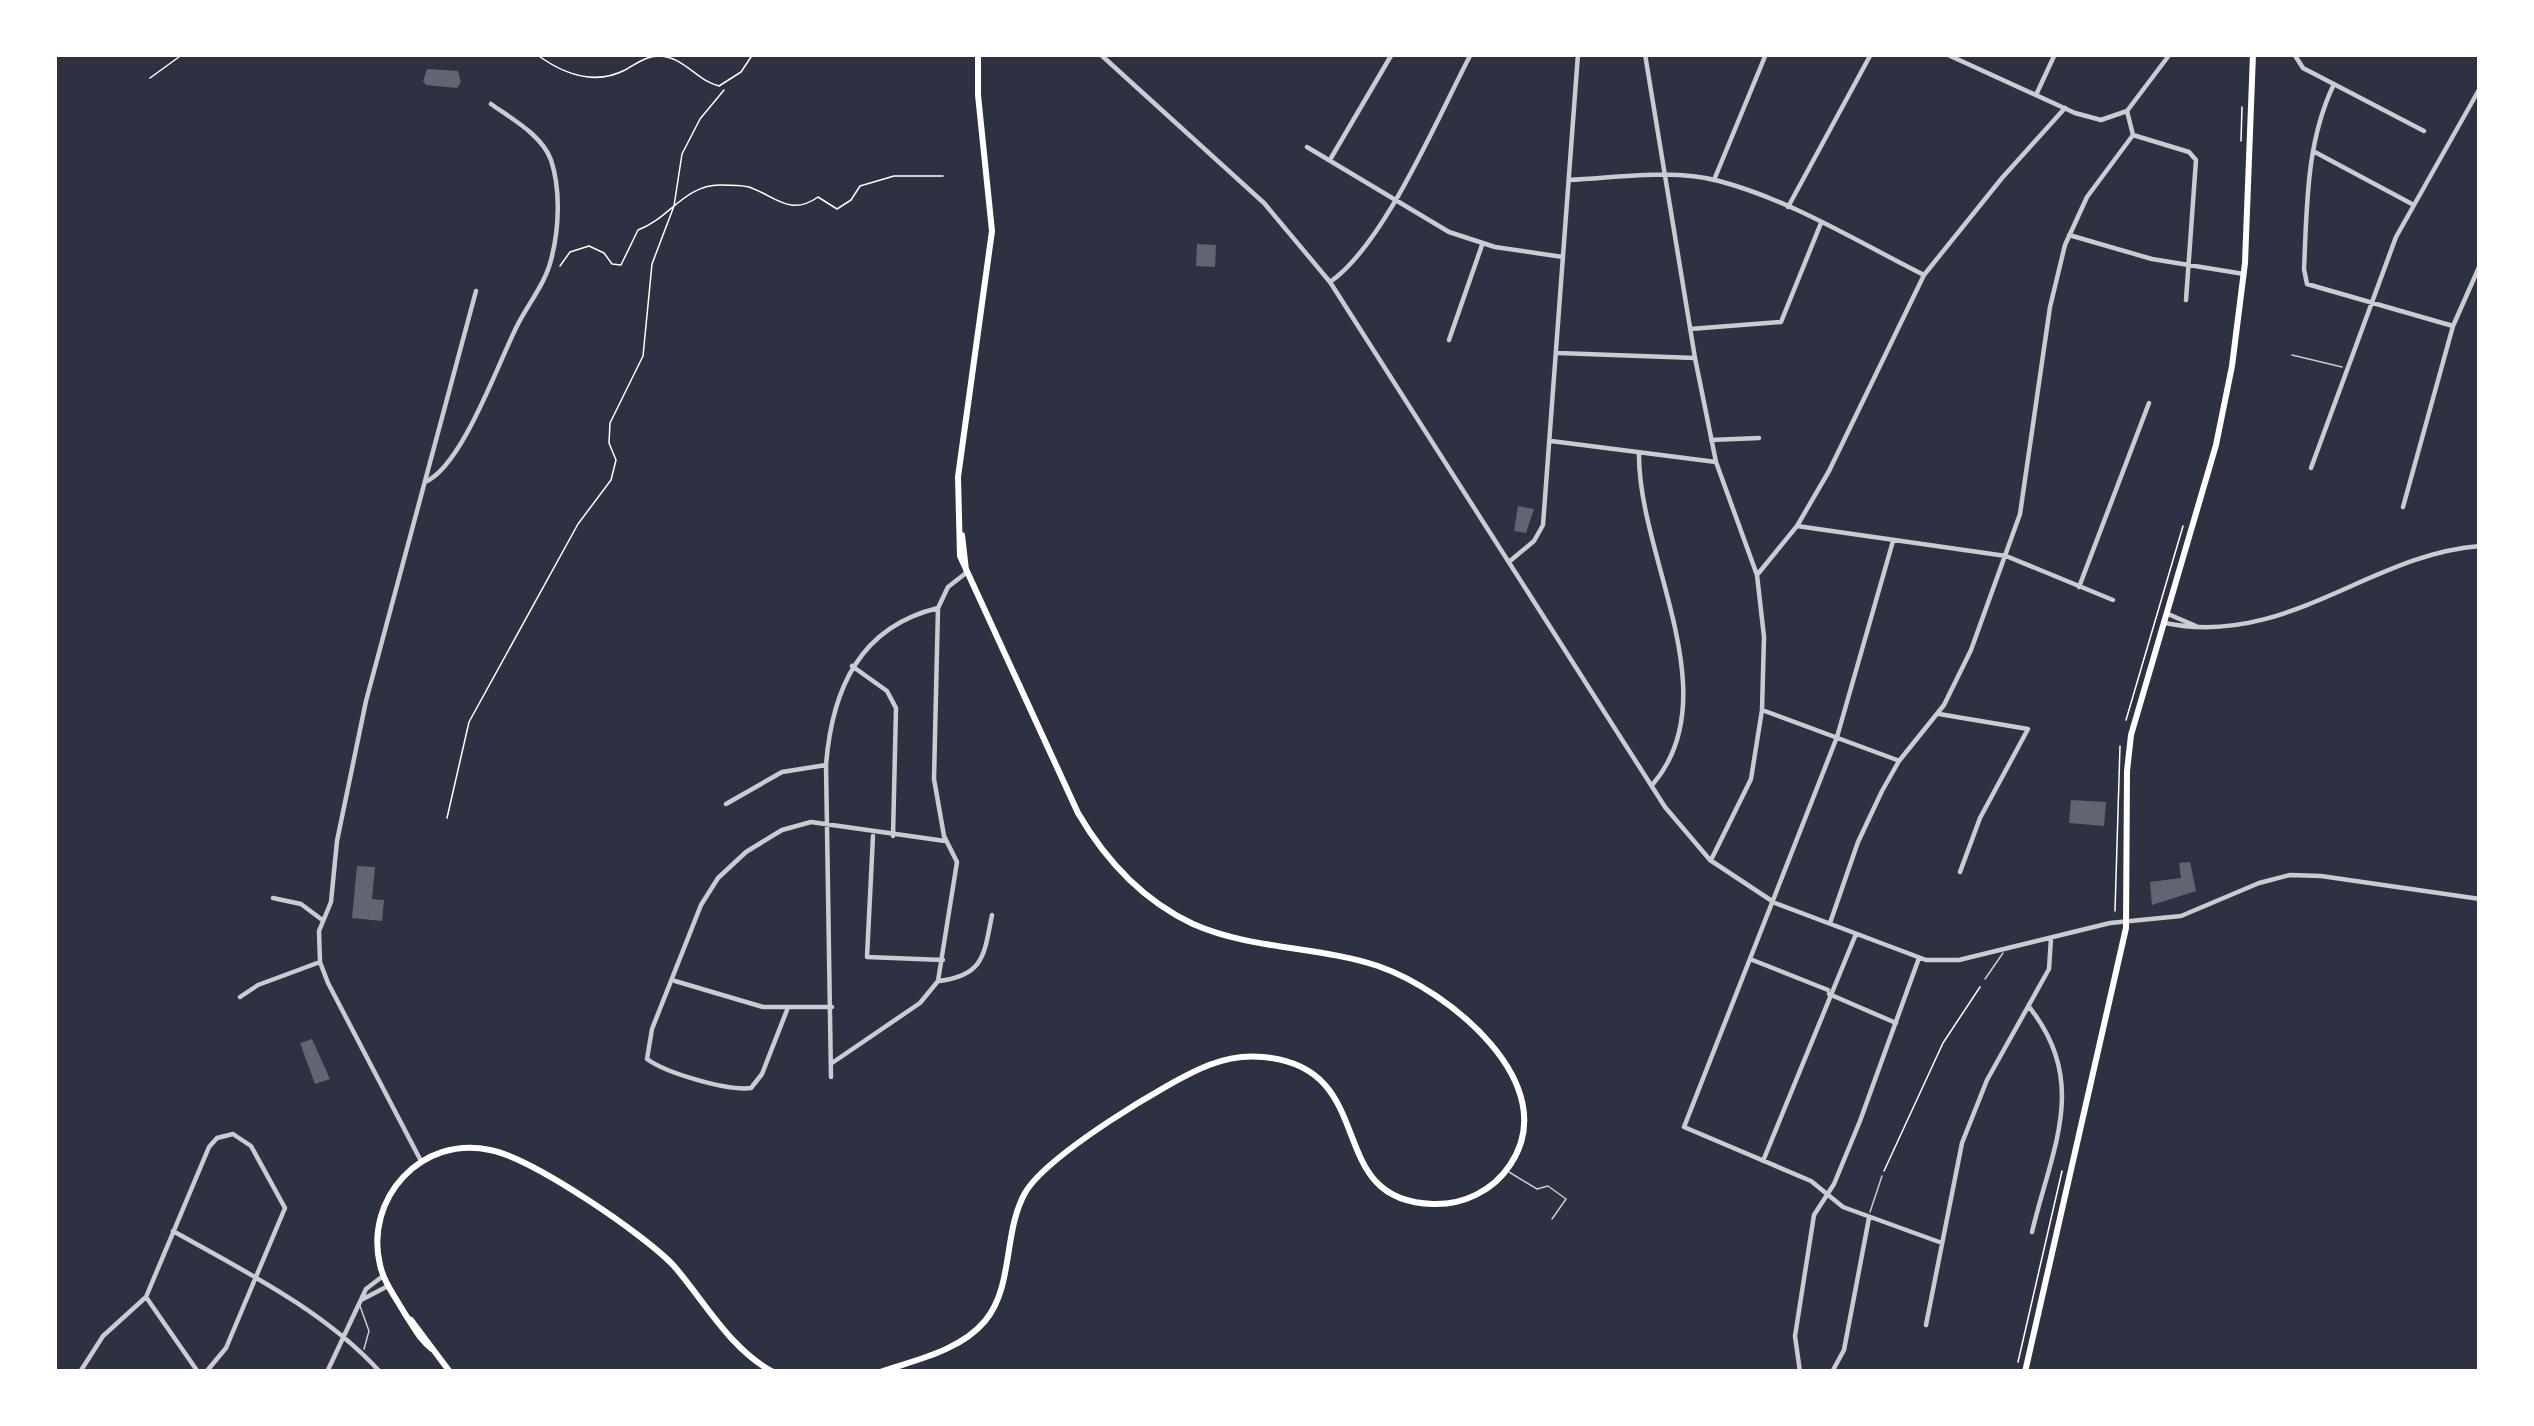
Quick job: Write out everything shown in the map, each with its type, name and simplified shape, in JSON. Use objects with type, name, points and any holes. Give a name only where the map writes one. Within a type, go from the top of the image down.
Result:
[{"type":"main road","points":[[880,1372],[956,1344],[983,1323],[999,1296],[1018,1208],[1039,1174],[1154,1096],[1212,1064],[1244,1056],[1272,1058],[1319,1077],[1342,1105],[1360,1162],[1384,1187],[1407,1199],[1434,1204],[1470,1198],[1507,1171],[1523,1132],[1520,1087],[1501,1055],[1420,987],[1382,968],[1243,939],[1190,922],[1147,896],[1114,866],[1078,813],[960,556],[957,488],[992,231],[979,54]]},
{"type":"main road","points":[[2025,1372],[2127,922],[2128,755],[2223,418],[2244,274],[2253,54]]},
{"type":"main road","points":[[450,1372],[388,1286],[378,1249],[385,1204],[398,1181],[421,1161],[446,1150],[474,1147],[502,1153],[542,1174],[658,1251],[738,1346],[772,1372]]},
{"type":"street","points":[[1100,54],[1264,203],[1330,282],[1694,845],[1775,902],[1919,958],[1959,960],[2127,922],[2181,916],[2259,883],[2298,874],[2480,899]]},
{"type":"street","points":[[1330,159],[1392,54]]},
{"type":"street","points":[[1330,282],[1364,248],[1395,198],[1471,54]]},
{"type":"street","points":[[1510,561],[1534,541],[1543,525],[1578,54]]},
{"type":"street","points":[[1645,54],[1694,358],[1716,462],[1757,575],[1764,637],[1762,710],[1750,779],[1711,860]]},
{"type":"street","points":[[1714,180],[1766,54]]},
{"type":"street","points":[[1788,207],[1871,54]]},
{"type":"street","points":[[1946,54],[2065,109],[2102,120],[2127,111],[2170,54]]},
{"type":"street","points":[[2036,95],[2055,54]]},
{"type":"street","points":[[2294,54],[2302,68],[2424,131]]},
{"type":"street","points":[[2334,84],[2320,114],[2313,151],[2305,280],[2312,289],[2453,326]]},
{"type":"street","points":[[2311,468],[2369,302],[2412,204],[2480,88]]},
{"type":"street","points":[[424,482],[444,468],[475,415],[518,322],[547,273],[554,250],[556,193],[549,154],[536,138],[491,104]]},
{"type":"street","points":[[1757,575],[1797,526],[1846,439],[1924,275],[2065,109]]},
{"type":"street","points":[[2127,111],[2133,135]]},
{"type":"street","points":[[1829,924],[1858,842],[1899,760],[1939,714],[1964,667],[2020,514],[2050,307],[2068,235],[2087,197],[2133,135]]},
{"type":"street","points":[[2133,135],[2194,156],[2197,178],[2186,300]]},
{"type":"street","points":[[1307,147],[1435,224],[1482,244],[1563,257]]},
{"type":"street","points":[[2313,151],[2412,204]]},
{"type":"street","points":[[1569,180],[1714,180],[1788,207],[1924,275]]},
{"type":"street","points":[[1690,329],[1780,322],[1821,223]]},
{"type":"street","points":[[2068,235],[2191,268],[2244,274]]},
{"type":"street","points":[[1449,340],[1482,244]]},
{"type":"street","points":[[2403,507],[2453,326],[2480,265]]},
{"type":"street","points":[[421,1161],[362,1053],[320,962],[321,919],[332,894],[337,841],[369,690],[476,291]]},
{"type":"street","points":[[1558,353],[1694,358]]},
{"type":"street","points":[[2079,587],[2149,403]]},
{"type":"street","points":[[1711,440],[1759,438]]},
{"type":"street","points":[[1550,442],[1716,462]]},
{"type":"street","points":[[1639,454],[1641,498],[1670,607],[1682,692],[1677,746],[1652,786]]},
{"type":"street","points":[[1797,526],[2006,556],[2113,600]]},
{"type":"street","points":[[1893,541],[1837,737],[1684,1127],[1811,1181],[1838,1205],[1942,1244]]},
{"type":"street","points":[[2163,623],[2216,629],[2295,611],[2415,561],[2480,546]]},
{"type":"street","points":[[832,1064],[920,1003],[938,981],[957,862],[945,841],[934,766],[938,608],[948,587],[966,573]]},
{"type":"street","points":[[831,1077],[826,765],[832,715],[852,666],[879,635],[938,608]]},
{"type":"street","points":[[2166,613],[2196,626]]},
{"type":"street","points":[[852,666],[887,691],[896,708],[893,836]]},
{"type":"street","points":[[1762,710],[1899,760]]},
{"type":"street","points":[[1939,714],[2028,729],[1980,818],[1960,872]]},
{"type":"street","points":[[726,804],[782,772],[826,765]]},
{"type":"street","points":[[787,1010],[759,1081],[747,1090],[648,1061],[652,1028],[701,905],[733,863],[782,830],[811,822],[945,841]]},
{"type":"street","points":[[873,833],[866,956],[943,960]]},
{"type":"street","points":[[273,898],[301,904],[321,919]]},
{"type":"street","points":[[938,981],[962,977],[982,962],[992,915]]},
{"type":"street","points":[[1763,1161],[1856,934]]},
{"type":"street","points":[[1926,1325],[1968,1126],[1987,1081],[2049,969],[2051,938]]},
{"type":"street","points":[[1801,1372],[1795,1351],[1814,1215],[1828,1194],[1919,958]]},
{"type":"street","points":[[1750,959],[1896,1023]]},
{"type":"street","points":[[240,997],[258,985],[320,962]]},
{"type":"street","points":[[672,980],[736,1002],[787,1010],[832,1007]]},
{"type":"street","points":[[2030,1008],[2054,1043],[2064,1083],[2032,1232]]},
{"type":"street","points":[[80,1372],[103,1336],[146,1297],[211,1143],[225,1135],[238,1136],[251,1146],[285,1208],[226,1348],[202,1372],[146,1297]]},
{"type":"street","points":[[1832,1372],[1844,1350],[1869,1218]]},
{"type":"street","points":[[173,1231],[256,1278],[344,1337],[380,1372]]},
{"type":"street","points":[[327,1372],[368,1286],[383,1276]]},
{"type":"street","points":[[361,1302],[388,1286]]},
{"type":"lane","points":[[2293,355],[2345,368]]},
{"type":"lane","points":[[1985,979],[2005,950]]},
{"type":"lane","points":[[1507,1171],[1537,1189],[1548,1186],[1566,1199],[1552,1219]]},
{"type":"lane","points":[[1869,1218],[1882,1176]]},
{"type":"lane","points":[[361,1302],[369,1331],[362,1352]]},
{"type":"path","points":[[150,78],[183,54]]},
{"type":"path","points":[[536,54],[553,66],[591,78],[610,76],[660,56],[721,86],[741,72],[753,54]]},
{"type":"path","points":[[447,818],[469,722],[578,524],[611,480],[616,460],[609,443],[610,424],[644,356],[652,264],[674,206],[682,154],[700,119],[724,90]]},
{"type":"path","points":[[551,270],[562,265],[570,252],[590,245],[612,264],[621,265],[638,230],[652,225],[686,194],[713,185],[748,187],[778,204],[806,206],[818,197],[837,209],[860,186],[894,176],[943,176]]},
{"type":"path","points":[[1882,1176],[1943,1043],[1985,979]]},
{"type":"building","points":[[427,69],[458,71],[461,82],[457,88],[426,85]]},
{"type":"building","points":[[1197,244],[1216,245],[1215,267],[1196,266]]},
{"type":"building","points":[[1518,506],[1534,509],[1526,533],[1514,531]]},
{"type":"building","points":[[2071,800],[2106,802],[2104,826],[2069,823]]},
{"type":"building","points":[[2190,862],[2196,891],[2152,905],[2150,882],[2181,878],[2179,863]]},
{"type":"building","points":[[357,866],[375,867],[372,899],[384,900],[382,921],[352,918]]},
{"type":"building","points":[[312,1039],[330,1079],[315,1084],[300,1043]]}]
